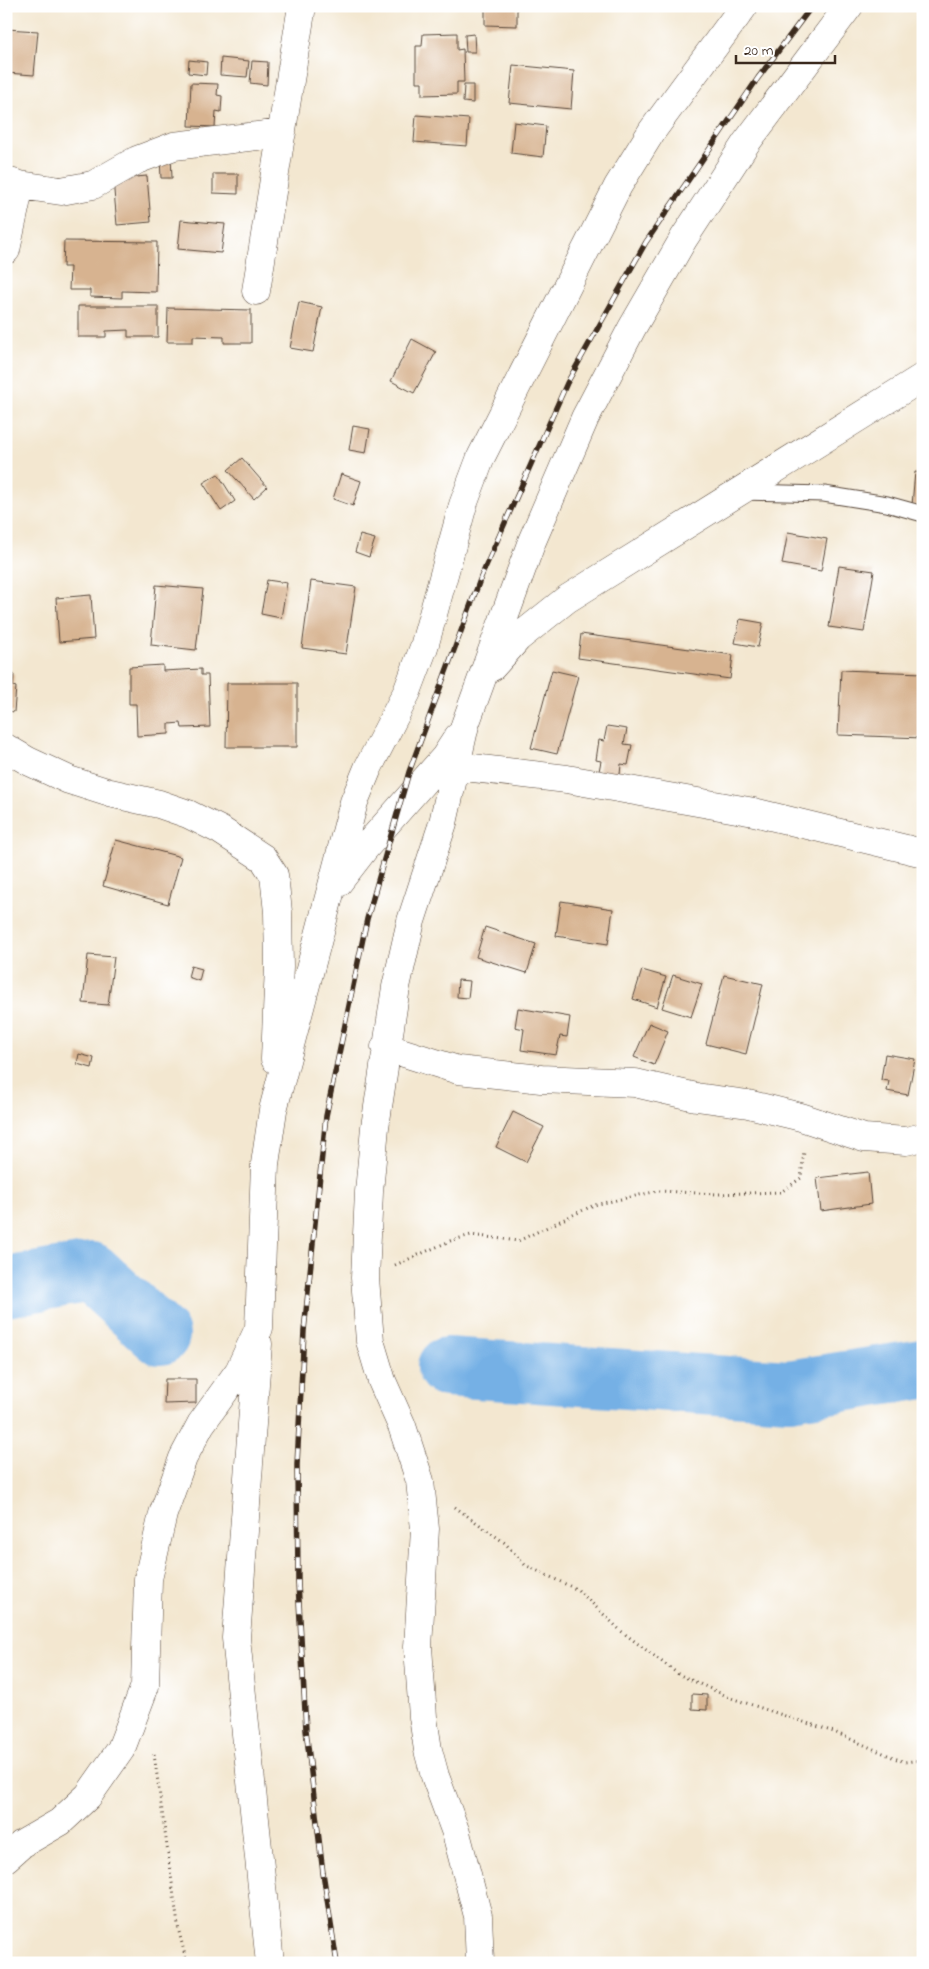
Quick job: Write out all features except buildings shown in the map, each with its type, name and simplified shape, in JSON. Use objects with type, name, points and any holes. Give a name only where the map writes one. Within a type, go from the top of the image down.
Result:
[{"type":"street","points":[[256,291],[302,6]]},
{"type":"street","points":[[273,1110],[354,802],[368,768],[407,692],[424,646],[463,505],[481,457],[618,186],[652,131],[744,6]]},
{"type":"street","points":[[480,1963],[478,1916],[456,1833],[435,1776],[428,1750],[423,1717],[418,1647],[425,1529],[420,1481],[402,1426],[382,1381],[370,1341],[365,1278],[369,1192],[385,1047],[396,987],[411,921],[443,823],[465,725],[532,541],[585,418],[632,328],[684,238],[746,143],[849,6]]},
{"type":"street","points":[[6,250],[13,183],[62,191],[93,185],[137,160],[174,146],[282,133]]},
{"type":"street","points":[[482,679],[518,638],[567,599],[923,377]]},
{"type":"street","points":[[330,894],[365,848],[445,757],[465,725]]},
{"type":"street","points":[[6,748],[28,761],[69,780],[110,793],[159,804],[188,814],[220,830],[263,858],[274,875],[278,912],[279,966],[273,1110],[265,1164],[259,1328],[236,1638],[270,1963]]},
{"type":"street","points":[[456,766],[566,779],[754,812],[923,853]]},
{"type":"street","points":[[385,1047],[458,1070],[635,1084],[696,1097],[748,1104],[801,1117],[864,1138],[906,1141],[923,1137]]},
{"type":"street","points":[[6,1858],[22,1844],[60,1822],[88,1796],[121,1749],[145,1686],[148,1578],[162,1514],[183,1458],[201,1424],[239,1371],[259,1328]]},
{"type":"lane","points":[[739,492],[824,494],[887,504],[923,514]]},
{"type":"path","points":[[365,1278],[450,1241],[471,1235],[518,1241],[594,1205],[658,1191],[717,1194],[781,1192],[801,1178],[804,1150]]},
{"type":"path","points":[[420,1481],[505,1543],[526,1565],[578,1590],[621,1631],[678,1674],[731,1698],[834,1732],[904,1762],[923,1760]]},
{"type":"path","points":[[153,1745],[179,1932],[187,1963]]},
{"type":"waterway","points":[[6,1287],[91,1272],[160,1335]]},
{"type":"waterway","points":[[447,1367],[789,1390],[923,1369]]},
{"type":"railway","points":[[337,1963],[323,1873],[306,1730],[298,1583],[297,1465],[304,1331],[326,1116],[367,919],[409,772],[481,577],[567,383],[646,242],[758,78],[812,6]]}]
